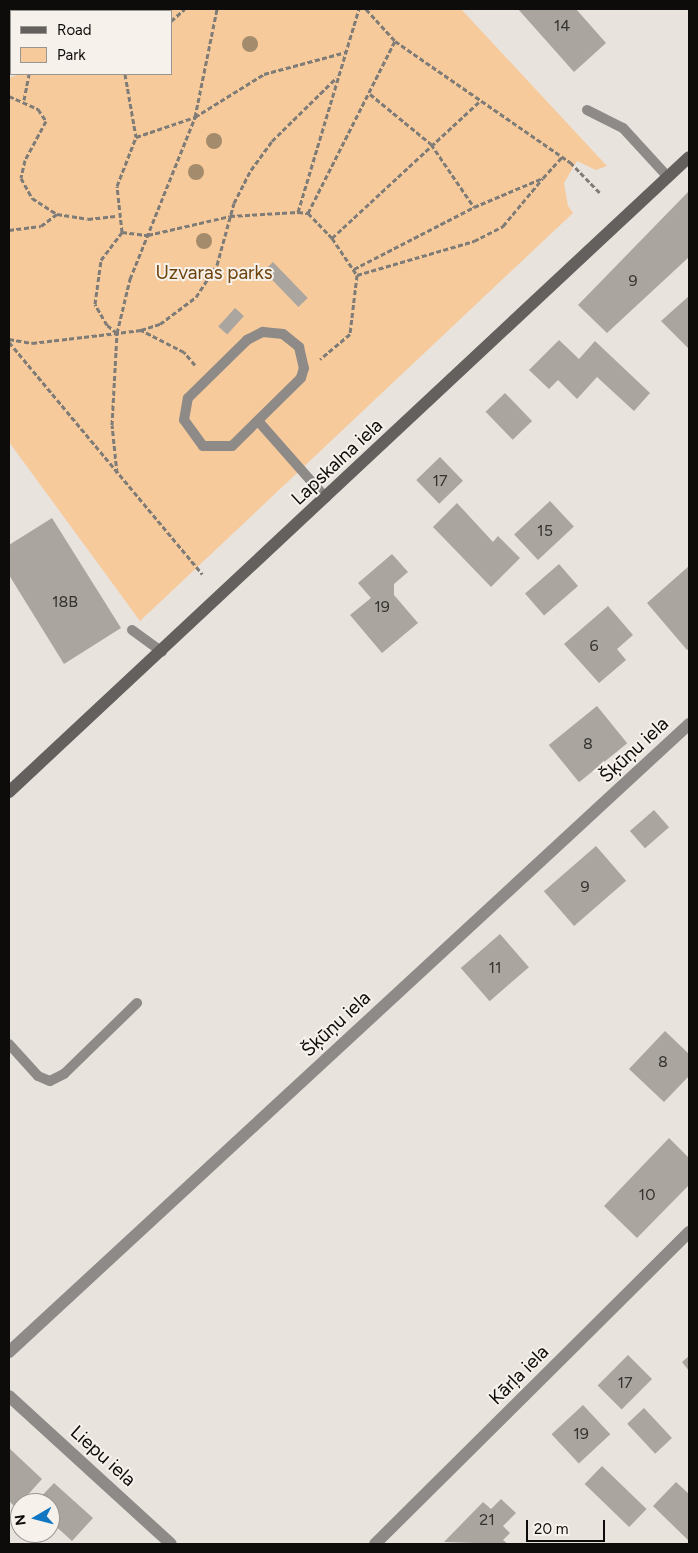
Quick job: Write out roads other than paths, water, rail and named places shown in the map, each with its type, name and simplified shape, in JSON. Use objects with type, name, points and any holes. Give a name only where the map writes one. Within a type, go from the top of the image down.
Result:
[{"type":"main road","name":"Lapskalna iela","points":[[9,792],[162,652],[666,175],[689,156]]},
{"type":"street","name":"Šķūņu iela","points":[[9,1352],[689,724]]},
{"type":"street","name":"Kārļa iela","points":[[375,1544],[689,1232]]},
{"type":"street","name":"Liepu iela","points":[[9,1396],[171,1544]]},
{"type":"lane","points":[[587,110],[623,128],[666,175]]},
{"type":"lane","points":[[263,332],[291,339],[299,347],[304,368],[294,389],[260,422],[232,446],[212,449],[194,440],[184,420],[184,409],[207,379],[247,340],[263,332]]},
{"type":"lane","points":[[260,422],[326,498]]},
{"type":"lane","points":[[132,630],[162,652]]},
{"type":"lane","points":[[9,1044],[38,1076],[50,1081],[64,1074],[137,1003]]},
{"type":"park label","name":"Uzvaras parks","points":[[214,273]]}]
